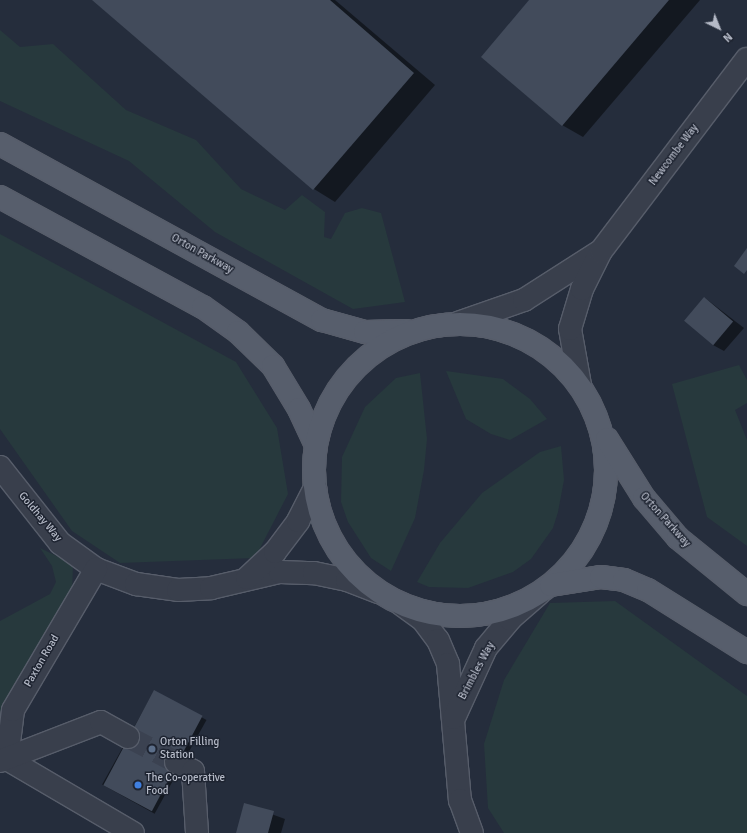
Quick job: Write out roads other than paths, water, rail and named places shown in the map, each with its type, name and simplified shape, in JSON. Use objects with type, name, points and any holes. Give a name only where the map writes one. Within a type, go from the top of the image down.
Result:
[{"type":"main road","name":"Orton Parkway","points":[[0,144],[322,320],[365,332],[414,331]]},
{"type":"main road","points":[[0,197],[203,307],[238,332],[273,366],[299,409],[316,446]]},
{"type":"main road","points":[[458,324],[494,327],[527,339],[556,359],[580,385],[601,429],[607,463],[604,498],[593,530],[576,560],[545,589],[513,607],[456,616],[428,613],[401,604],[379,592],[347,564],[325,528],[315,487],[316,446],[328,408],[349,375],[379,348],[414,331],[458,324]]},
{"type":"main road","name":"Orton Parkway","points":[[601,429],[644,498],[678,538],[747,594]]},
{"type":"main road","points":[[545,589],[601,577],[624,580],[648,590],[747,652]]},
{"type":"street","name":"Newcombe Way","points":[[580,385],[570,329],[582,289],[601,251],[747,59]]},
{"type":"street","name":"Newcombe Way","points":[[458,324],[524,300],[601,251]]},
{"type":"street","name":"Goldhay Way","points":[[0,467],[60,543],[96,569],[136,584],[178,590],[211,588],[246,578],[280,572],[314,573],[347,580],[379,592]]},
{"type":"street","name":"Goldhay Way","points":[[246,578],[274,552],[298,521],[315,487]]},
{"type":"street","name":"Paxton Road","points":[[3,760],[13,710],[96,569]]},
{"type":"street","name":"Brimbles Way","points":[[453,719],[486,648],[510,619],[545,589]]},
{"type":"street","name":"Brimbles Way","points":[[401,604],[422,619],[438,640],[448,664],[460,800],[472,833]]},
{"type":"street","points":[[3,760],[101,722],[128,737]]},
{"type":"street","points":[[3,760],[133,833]]},
{"type":"street","points":[[176,762],[193,771],[197,833]]},
{"type":"tunnel","points":[[128,737],[176,762]]},
{"type":"place","name":"Orton Filling Station","points":[[152,749]]},
{"type":"place","name":"The Co-operative Food","points":[[138,785]]}]
